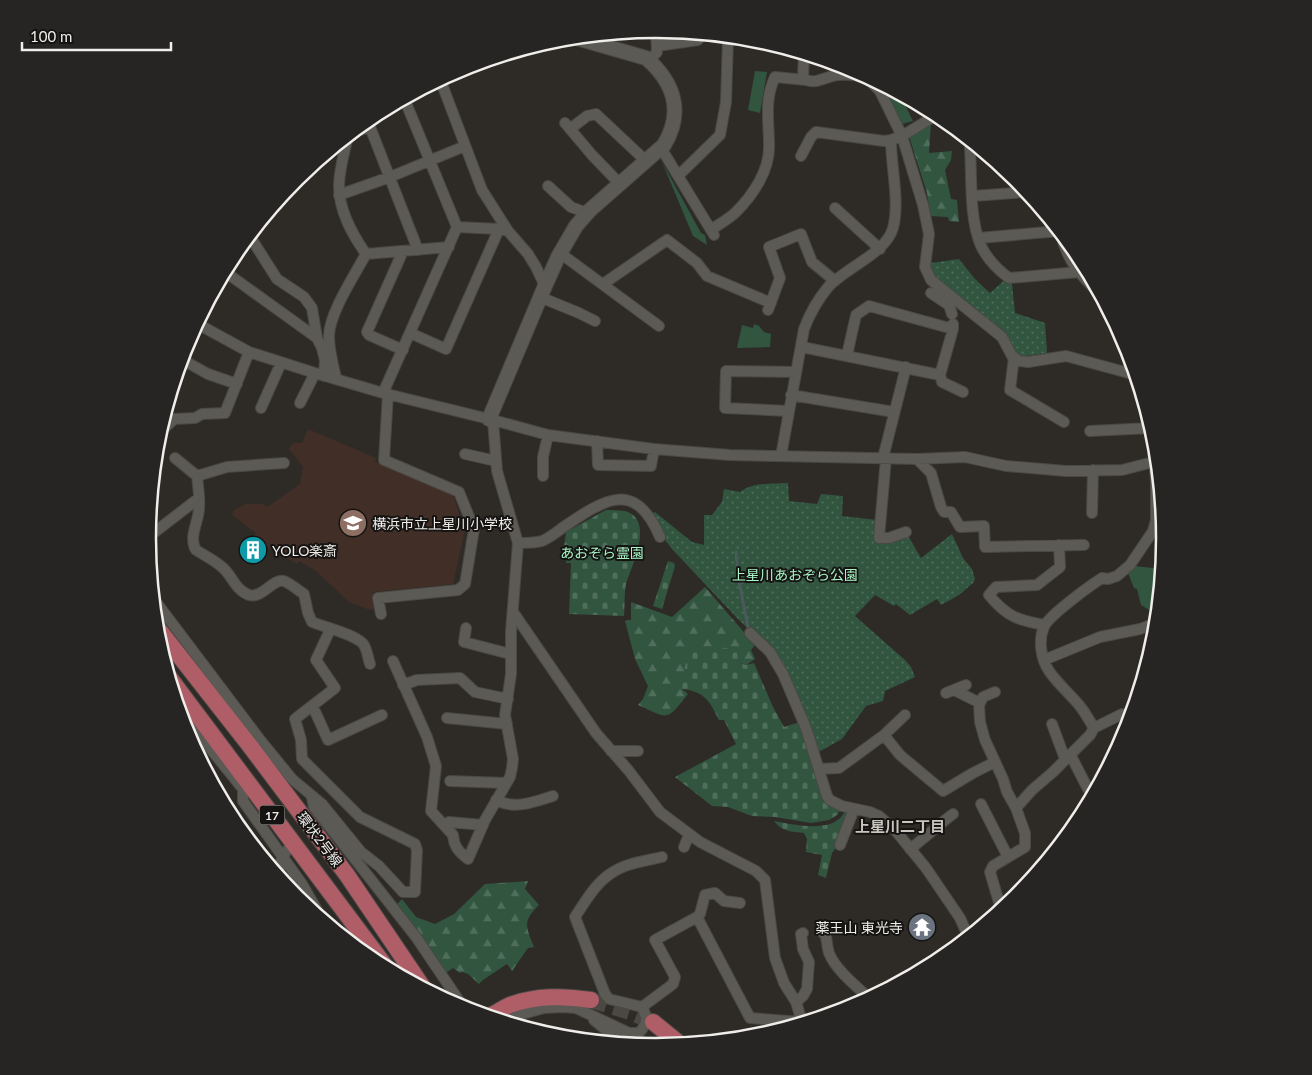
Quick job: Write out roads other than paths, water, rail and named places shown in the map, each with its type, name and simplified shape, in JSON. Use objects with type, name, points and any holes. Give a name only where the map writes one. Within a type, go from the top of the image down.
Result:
[{"type":"main road","name":"環状2号線","points":[[167,639],[256,743],[415,976]]},
{"type":"main road","name":"環状2号線","points":[[182,694],[366,944]]},
{"type":"main road","points":[[498,1012],[511,1005],[539,997],[566,996],[591,1008]]},
{"type":"main road","points":[[653,1022],[671,1037]]},
{"type":"street","points":[[649,61],[657,52],[657,38]]},
{"type":"street","points":[[657,46],[698,40]]},
{"type":"street","points":[[393,667],[427,737],[436,766],[431,811],[453,835],[454,843],[460,853],[468,859],[483,825],[506,783],[512,768],[513,758],[505,715],[511,674],[510,654],[518,543],[497,470],[491,419],[560,253],[576,226],[587,213],[661,148],[671,134],[676,110],[663,76],[649,61],[640,56],[591,42]]},
{"type":"street","points":[[679,175],[720,135],[726,102],[728,43]]},
{"type":"street","points":[[803,60],[802,78],[806,80]]},
{"type":"street","points":[[661,148],[679,175],[712,233],[735,212],[760,180],[769,146],[766,112],[770,88],[775,77],[816,82],[836,75],[844,75]]},
{"type":"street","points":[[443,86],[482,190],[504,230],[528,254],[536,267],[543,292],[595,322]]},
{"type":"street","points":[[879,90],[902,136],[923,205],[929,234],[926,268],[931,280],[1002,337],[1014,357],[1019,361],[1028,362],[1066,356],[1127,373]]},
{"type":"street","points":[[381,614],[378,598],[458,590],[464,584],[474,529],[459,492],[384,460],[386,393],[402,350],[458,228],[406,104]]},
{"type":"street","points":[[620,184],[568,126],[596,114],[646,161]]},
{"type":"street","points":[[802,156],[811,137],[816,132],[884,141],[902,136],[930,119]]},
{"type":"street","points":[[370,128],[418,250]]},
{"type":"street","points":[[781,456],[804,329],[810,314],[835,281],[845,272],[880,249],[893,228],[896,199],[891,158],[892,140]]},
{"type":"street","points":[[346,145],[338,184],[339,195],[350,230],[366,254]]},
{"type":"street","points":[[339,195],[390,177],[465,146]]},
{"type":"street","points":[[970,149],[974,211],[981,245],[988,258],[1009,278],[1079,272]]},
{"type":"street","points":[[548,186],[572,207],[587,213]]},
{"type":"street","points":[[973,196],[1018,193]]},
{"type":"street","points":[[835,208],[880,249]]},
{"type":"street","points":[[458,228],[504,230]]},
{"type":"street","points":[[410,332],[446,349],[504,230]]},
{"type":"street","points":[[979,238],[1053,233]]},
{"type":"street","points":[[603,284],[667,240],[696,262],[707,276],[769,306],[780,278],[768,247],[801,234],[812,262],[835,281]]},
{"type":"street","points":[[253,241],[277,279],[304,297],[312,308],[317,338],[324,354],[319,375],[300,403]]},
{"type":"street","points":[[366,254],[449,247]]},
{"type":"street","points":[[402,350],[369,335],[367,332],[403,251]]},
{"type":"street","points":[[1065,251],[1067,256],[1079,272]]},
{"type":"street","points":[[560,253],[659,326]]},
{"type":"street","points":[[336,378],[329,335],[332,322],[341,300],[366,254]]},
{"type":"street","points":[[926,268],[920,271],[927,286],[949,305],[953,322],[940,375],[942,382],[963,392]]},
{"type":"street","points":[[230,275],[317,338]]},
{"type":"street","points":[[847,355],[856,315],[869,306],[953,322]]},
{"type":"street","points":[[203,327],[249,352],[319,375],[548,435],[654,449],[730,455],[917,459],[965,457],[1027,468],[1066,471],[1122,470],[1150,463]]},
{"type":"street","points":[[802,347],[940,375]]},
{"type":"street","points":[[170,423],[174,419],[195,418],[202,414],[225,412],[249,352]]},
{"type":"street","points":[[1014,357],[1010,390],[1064,422]]},
{"type":"street","points":[[188,363],[208,374],[237,384]]},
{"type":"street","points":[[261,408],[281,363]]},
{"type":"street","points":[[906,367],[884,458],[879,538],[889,538],[906,532]]},
{"type":"street","points":[[788,411],[725,408],[726,371],[796,372]]},
{"type":"street","points":[[791,395],[894,412]]},
{"type":"street","points":[[1090,431],[1143,425]]},
{"type":"street","points":[[543,476],[543,457],[548,435]]},
{"type":"street","points":[[597,441],[598,465],[651,466],[654,449]]},
{"type":"street","points":[[465,454],[496,461]]},
{"type":"street","points":[[175,458],[197,476],[200,510],[192,540],[196,550],[224,568],[233,582],[242,591],[250,595],[258,594],[279,581],[284,581],[304,594],[312,622],[330,630],[357,637],[364,645],[370,664]]},
{"type":"street","points":[[917,459],[931,473],[940,506],[944,512],[951,512],[960,527],[984,526],[985,547],[1084,545]]},
{"type":"street","points":[[197,476],[227,468],[284,463]]},
{"type":"street","points":[[1092,513],[1093,470]]},
{"type":"street","points":[[156,531],[199,498]]},
{"type":"street","points":[[518,543],[542,541],[605,501],[623,499],[636,503],[648,513],[660,537]]},
{"type":"street","points":[[1094,728],[1080,705],[1051,674],[1044,660],[1042,644],[1044,625],[1092,584],[1102,578],[1108,579],[1117,576],[1130,565],[1152,531],[1155,521]]},
{"type":"street","points":[[1044,625],[1020,620],[997,605],[989,595],[996,587],[1037,585],[1060,566],[1059,545]]},
{"type":"street","points":[[161,610],[256,743],[292,779],[322,804],[361,852],[379,866],[403,892],[415,892],[417,850],[415,844],[360,817],[302,759],[301,740],[295,719],[313,707],[335,688],[316,660],[330,630]]},
{"type":"street","points":[[513,612],[591,725],[660,812],[689,835],[756,871],[765,880],[775,958],[784,983],[796,1002],[800,1016]]},
{"type":"street","points":[[1044,660],[1100,637],[1148,626]]},
{"type":"street","points":[[466,628],[464,642],[510,654]]},
{"type":"street","points":[[750,633],[770,652],[783,674],[798,708],[820,769],[827,796],[836,804],[848,809],[870,812],[879,816],[895,830],[926,868],[960,918],[965,930]]},
{"type":"street","points":[[403,685],[417,680],[460,678],[475,692],[508,699]]},
{"type":"street","points":[[966,685],[950,692],[980,703]]},
{"type":"street","points":[[995,692],[983,697],[980,703],[980,722],[985,740],[1007,792],[1016,808],[1025,833],[1025,846],[993,866],[990,872],[999,901]]},
{"type":"street","points":[[313,707],[328,740],[382,715]]},
{"type":"street","points":[[820,769],[839,768],[884,735],[905,715]]},
{"type":"street","points":[[1016,808],[1090,735],[1094,728],[1123,715]]},
{"type":"street","points":[[447,718],[507,724]]},
{"type":"street","points":[[1052,724],[1068,756],[1088,789]]},
{"type":"street","points":[[194,728],[243,789],[243,801],[310,899]]},
{"type":"street","points":[[884,735],[900,755],[943,791],[972,773],[995,762]]},
{"type":"street","points":[[611,751],[638,751]]},
{"type":"street","points":[[450,781],[506,783]]},
{"type":"street","points":[[496,800],[504,804],[522,806],[553,796]]},
{"type":"street","points":[[312,797],[314,806],[416,937],[455,995]]},
{"type":"street","points":[[981,804],[1008,857]]},
{"type":"street","points":[[840,845],[848,809]]},
{"type":"street","points":[[910,848],[924,839],[932,830],[953,814]]},
{"type":"street","points":[[449,822],[483,825]]},
{"type":"street","points":[[684,847],[689,835]]},
{"type":"street","points":[[280,867],[282,857],[293,843]]},
{"type":"street","points":[[516,1017],[544,1008],[591,1008],[610,1023],[629,1033],[639,1033],[646,1025],[647,1017],[642,1008],[635,1004],[609,999],[604,994],[575,917],[598,885],[610,874],[628,865],[662,857]]},
{"type":"street","points":[[642,1008],[673,984],[676,977],[655,940],[697,917],[700,914],[705,895],[715,894],[724,901],[740,902]]},
{"type":"street","points":[[697,917],[750,1018],[783,1021]]},
{"type":"street","points":[[796,1002],[807,989],[809,962],[804,949],[801,934],[803,933]]},
{"type":"street","points":[[823,933],[825,933],[829,952],[837,964],[849,980],[863,992]]},
{"type":"street","points":[[591,1008],[615,1035]]},
{"type":"waterway","points":[[736,552],[738,576],[748,627]]},
{"type":"tunnel","points":[[591,1000],[630,1012],[653,1022]]},
{"type":"place","name":"横浜市立上星川小学校","points":[[353,523]]},
{"type":"place","name":"YOLO楽斎","points":[[253,550]]},
{"type":"place","name":"薬王山 東光寺","points":[[922,927]]},
{"type":"district","name":"上星川二丁目","points":[[900,826]]},
{"type":"park label","name":"あおぞら霊園","points":[[602,552]]},
{"type":"park label","name":"上星川あおぞら公園","points":[[795,574]]}]
